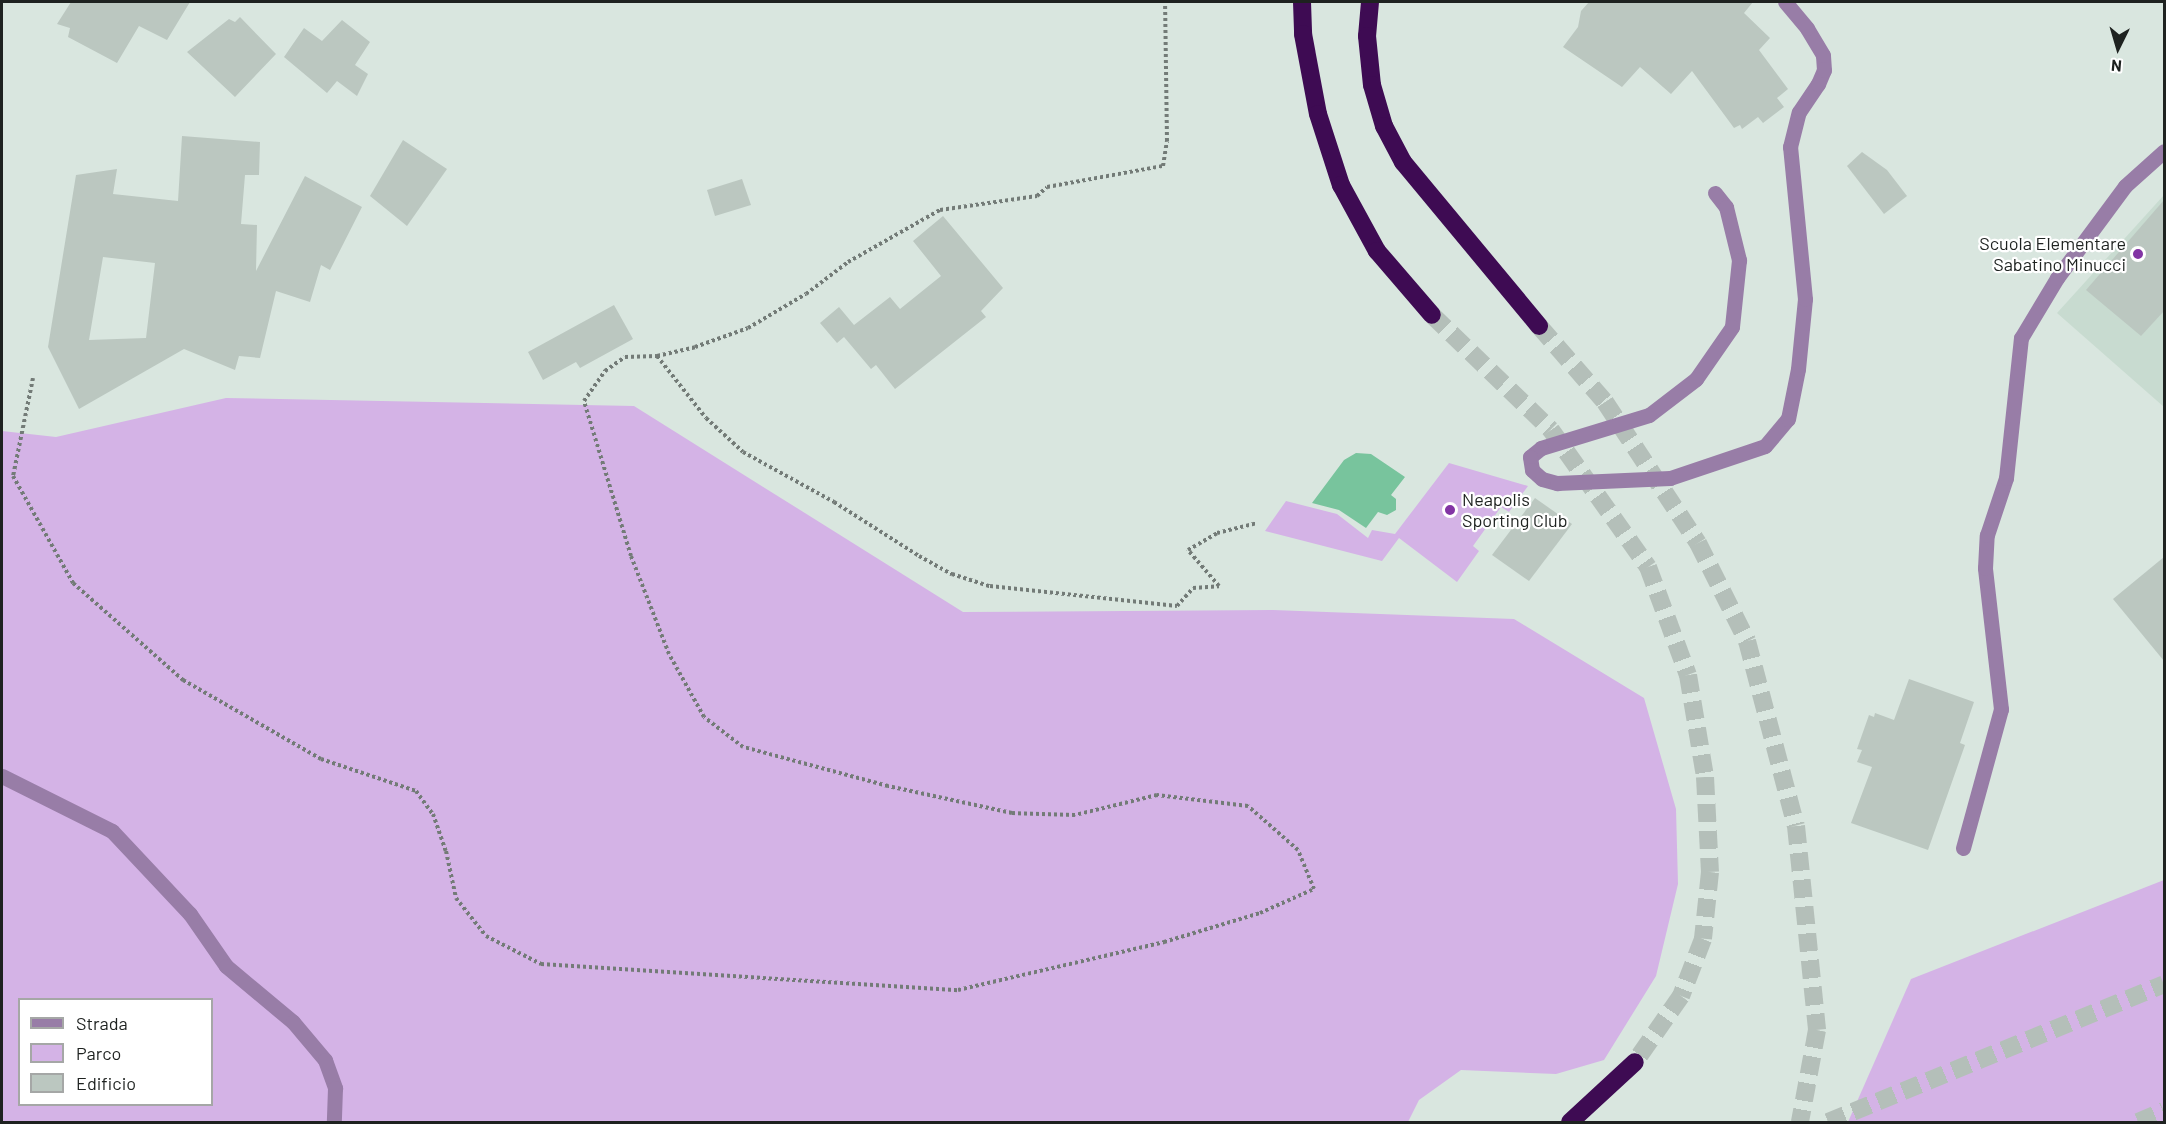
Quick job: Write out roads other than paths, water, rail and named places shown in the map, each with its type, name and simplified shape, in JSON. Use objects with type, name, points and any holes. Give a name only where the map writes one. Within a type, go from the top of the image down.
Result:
[{"type":"highway","points":[[1302,2],[1303,34],[1318,114],[1341,185],[1377,251],[1432,315]]},
{"type":"highway","points":[[1371,2],[1367,36],[1372,86],[1384,126],[1403,162],[1539,326]]},
{"type":"highway","points":[[1570,1122],[1635,1062]]},
{"type":"highway","points":[[1560,1122],[1609,1087]]},
{"type":"street","points":[[1715,193],[1726,207],[1739,260],[1732,327],[1696,379],[1649,415],[1541,448],[1530,457],[1532,470],[1542,479],[1557,483],[1670,478],[1765,446],[1788,419],[1798,369],[1805,299],[1790,147],[1798,112],[1818,84],[1824,70],[1822,55],[1812,37],[1785,2]]},
{"type":"street","points":[[1963,848],[2001,709],[1985,568],[1986,546],[2006,478],[2021,338],[2057,278],[2125,186],[2164,151]]},
{"type":"street","points":[[2,776],[112,831],[190,914],[226,966],[293,1022],[325,1060],[335,1089],[334,1122]]},
{"type":"tunnel","points":[[1432,315],[1551,430],[1648,567],[1688,675],[1705,777],[1710,872],[1703,939],[1681,996],[1635,1062]]},
{"type":"tunnel","points":[[1539,326],[1605,402],[1698,543],[1747,641],[1796,826],[1817,1030],[1800,1122]]},
{"type":"tunnel","points":[[1828,1122],[2164,984]]},
{"type":"tunnel","points":[[2138,1122],[2164,1111]]},
{"type":"place","name":"Scuola Elementare Sabatino Minucci","points":[[2138,254]]},
{"type":"place","name":"Neapolis Sporting Club","points":[[1450,510]]}]
